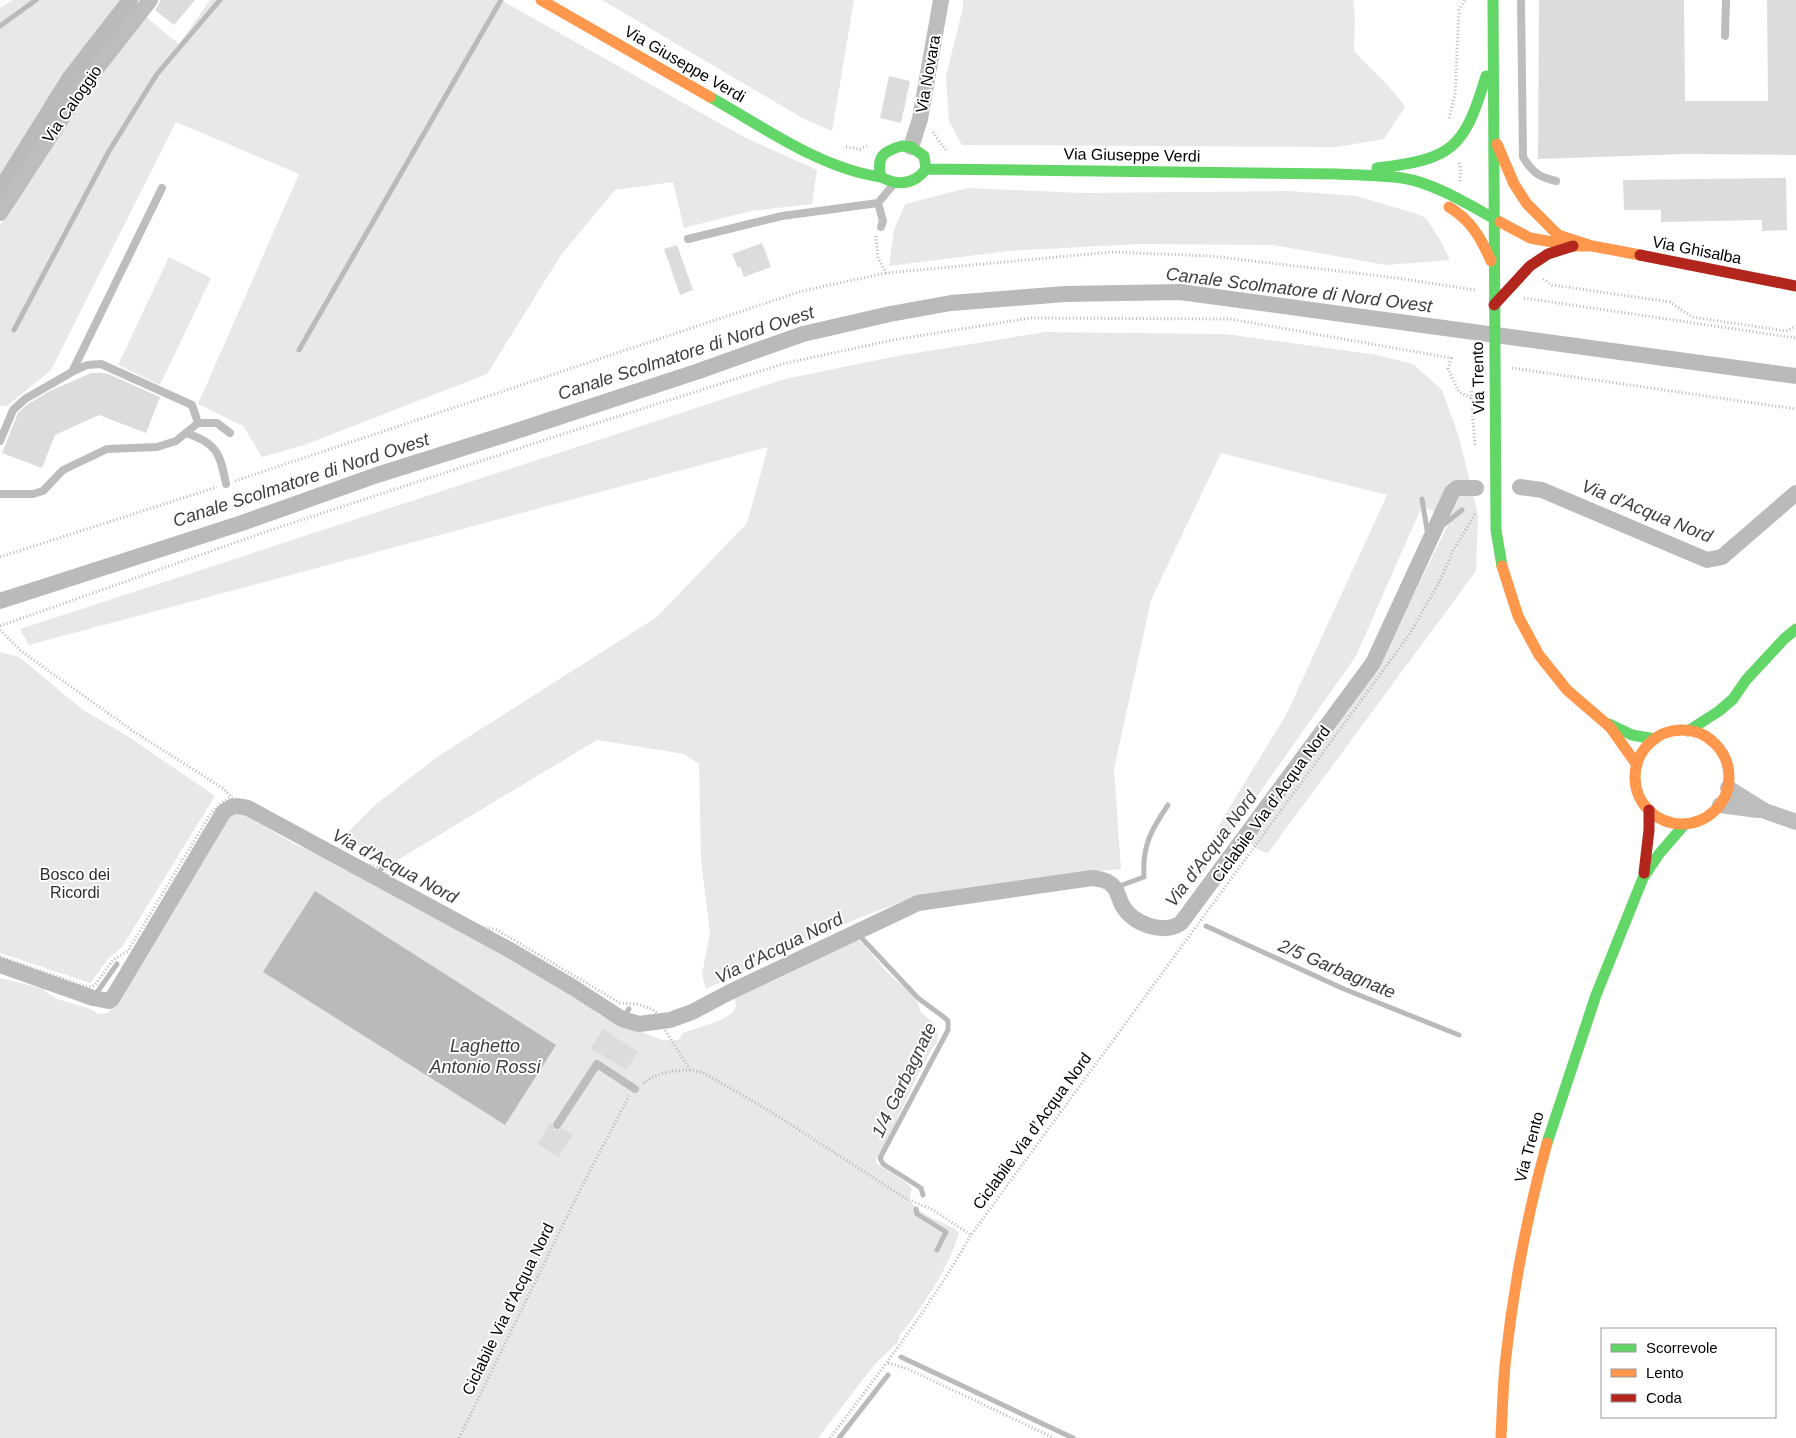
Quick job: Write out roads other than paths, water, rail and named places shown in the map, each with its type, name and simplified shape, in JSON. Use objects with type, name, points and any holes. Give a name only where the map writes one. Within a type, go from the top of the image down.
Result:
[{"type":"street","name":"Via Caloggio","points":[[0,213],[82,87],[150,0]]},
{"type":"street","name":"Via Giuseppe Verdi","points":[[541,0],[814,154],[871,176],[881,177]]},
{"type":"street","name":"Via Novara","points":[[911,147],[920,119],[941,0]]},
{"type":"street","name":"Via Trento","points":[[1493,0],[1494,136],[1489,199],[1494,219],[1496,530],[1499,552],[1506,585],[1518,618],[1548,668],[1568,691],[1604,721],[1625,746],[1637,765]]},
{"type":"street","name":"Via Giuseppe Verdi","points":[[1337,174],[1432,158],[1441,154],[1467,128],[1475,112],[1493,54]]},
{"type":"street","name":"Via Ghisalba","points":[[1494,136],[1514,184],[1522,197],[1558,235]]},
{"type":"street","points":[[911,147],[924,156],[926,169],[916,180],[908,183],[894,184],[881,177],[876,160],[884,152],[891,148],[911,147]]},
{"type":"street","name":"Via Giuseppe Verdi","points":[[814,154],[858,161]]},
{"type":"street","name":"Via Giuseppe Verdi","points":[[1389,166],[1423,171]]},
{"type":"street","name":"Via Giuseppe Verdi","points":[[926,169],[1337,174],[1403,178],[1431,187],[1494,219]]},
{"type":"street","name":"Via Giuseppe Verdi","points":[[1337,174],[1394,183],[1428,196],[1462,214],[1470,222],[1482,242],[1494,268]]},
{"type":"street","points":[[1489,199],[1510,209]]},
{"type":"street","name":"Via Ghisalba","points":[[1526,218],[1558,235],[1592,246],[1796,286]]},
{"type":"street","name":"Via Ghisalba","points":[[1494,219],[1530,238],[1574,246],[1592,246]]},
{"type":"street","name":"Via Ghisalba","points":[[1494,306],[1530,266],[1548,254],[1574,246]]},
{"type":"street","points":[[1688,731],[1714,715],[1733,699],[1746,680],[1784,639],[1796,629]]},
{"type":"street","points":[[1688,731],[1708,738],[1718,748],[1733,699]]},
{"type":"street","name":"Via Trento","points":[[1604,721],[1632,735],[1655,739],[1667,733],[1688,731]]},
{"type":"street","points":[[1655,739],[1644,749],[1637,765],[1635,774],[1638,794],[1649,810],[1665,821],[1686,824]]},
{"type":"street","name":"Via Trento","points":[[1501,1438],[1505,1366],[1514,1292],[1528,1217],[1542,1159],[1571,1066],[1596,995],[1643,878],[1659,854],[1686,824],[1705,818],[1720,805],[1728,788],[1729,774],[1726,760],[1718,748]]},
{"type":"street","points":[[1728,788],[1765,811]]},
{"type":"street","points":[[1720,805],[1765,811],[1796,822]]},
{"type":"street","name":"Via Trento","points":[[1643,878],[1649,810]]},
{"type":"lane","points":[[1521,0],[1523,157],[1531,170],[1544,178],[1556,181]]},
{"type":"lane","points":[[1725,36],[1726,0]]},
{"type":"lane","points":[[688,239],[782,216],[878,203],[894,184]]},
{"type":"lane","points":[[72,372],[162,188]]},
{"type":"lane","points":[[878,203],[882,224]]},
{"type":"lane","points":[[0,442],[13,410],[25,399],[86,365],[101,364],[192,405],[198,423]]},
{"type":"lane","points":[[0,494],[33,494],[43,491],[63,470],[107,448],[158,447],[176,441],[198,423],[217,424],[230,433]]},
{"type":"lane","points":[[186,432],[202,438],[213,446],[218,455],[226,484]]},
{"type":"lane","points":[[557,1125],[597,1064],[635,1089]]},
{"type":"water","name":"Laghetto Antonio Rossi","points":[[315,891],[556,1045],[505,1125],[263,972]]},
{"type":"waterway","points":[[0,26],[36,0]]},
{"type":"waterway","points":[[0,190],[69,79],[130,0]]},
{"type":"waterway","points":[[14,330],[109,151],[157,74],[220,0]]},
{"type":"waterway","points":[[299,350],[501,0]]},
{"type":"waterway","name":"Canale Scolmatore di Nord Ovest","points":[[0,601],[242,523],[377,475],[696,372],[803,334],[890,314],[951,303],[1065,294],[1180,292],[1796,376]]},
{"type":"waterway","name":"Via d'Acqua Nord","points":[[1520,487],[1542,490],[1707,560],[1722,557],[1796,493]]},
{"type":"waterway","name":"Via d'Acqua Nord","points":[[0,965],[93,998],[109,1001],[112,999],[223,813],[229,808],[237,806],[248,808],[508,949],[622,1019],[639,1024],[670,1020],[692,1012],[730,992],[918,903],[1092,878],[1104,880],[1112,885],[1122,905],[1133,918],[1148,926],[1157,928],[1173,926],[1181,923],[1373,663],[1452,492],[1457,488],[1476,488]]},
{"type":"waterway","points":[[1422,499],[1429,542]]},
{"type":"waterway","points":[[1433,533],[1462,510]]},
{"type":"waterway","points":[[1114,888],[1144,877],[1146,847],[1152,831],[1168,805]]},
{"type":"waterway","points":[[376,877],[381,869]]},
{"type":"waterway","name":"2/5 Garbagnate","points":[[1187,915],[1191,917]]},
{"type":"waterway","name":"2/5 Garbagnate","points":[[1206,926],[1344,989],[1459,1035]]},
{"type":"waterway","name":"1/4 Garbagnate","points":[[856,932],[918,998],[948,1021],[948,1030],[880,1158],[883,1164],[921,1188],[923,1195]]},
{"type":"waterway","points":[[93,998],[117,964]]},
{"type":"waterway","points":[[622,1019],[629,1009]]},
{"type":"waterway","name":"1/4 Garbagnate","points":[[916,1209],[917,1214],[946,1232],[937,1250]]},
{"type":"waterway","points":[[901,1357],[1073,1438]]},
{"type":"waterway","points":[[839,1438],[888,1375]]},
{"type":"park label","name":"Bosco dei Ricordi","points":[[75,883]]}]
